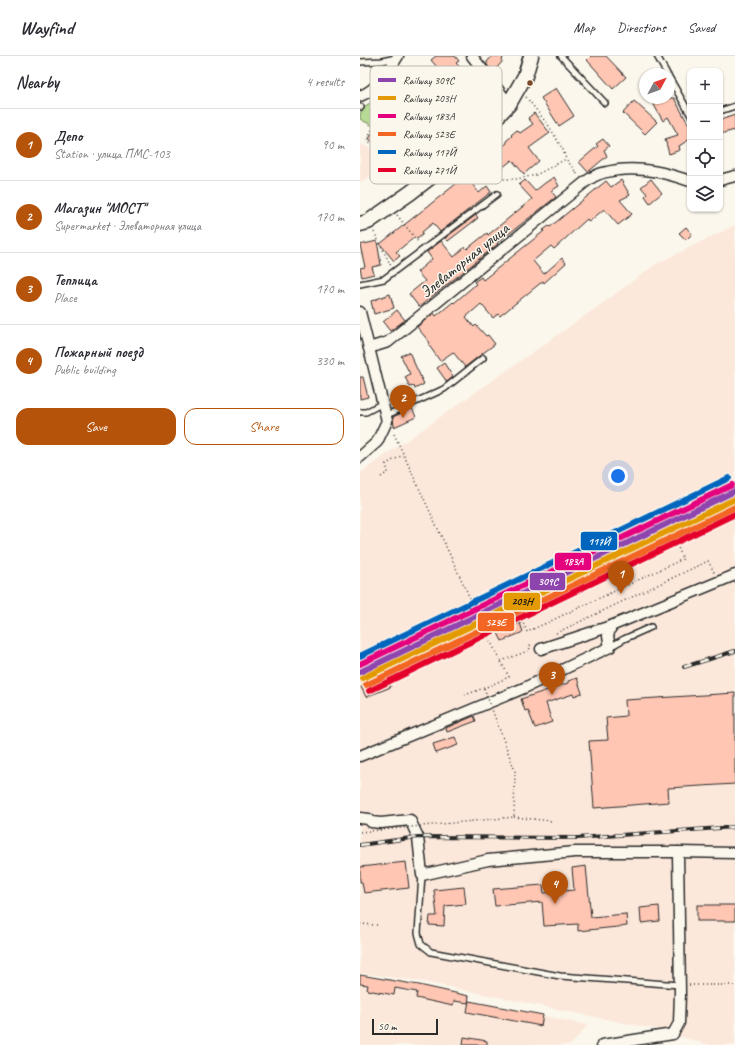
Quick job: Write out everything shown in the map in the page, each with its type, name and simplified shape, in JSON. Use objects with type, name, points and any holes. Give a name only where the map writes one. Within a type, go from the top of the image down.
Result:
[{"type":"main road","points":[[502,111],[509,104],[525,76],[531,56]]},
{"type":"main road","points":[[364,223],[391,207],[421,184]]},
{"type":"street","points":[[472,56],[481,66]]},
{"type":"street","points":[[391,66],[398,57]]},
{"type":"street","points":[[360,96],[370,91]]},
{"type":"street","points":[[502,94],[509,104]]},
{"type":"street","name":"Элеваторная улица","points":[[369,348],[388,342],[584,183],[597,175],[626,169],[643,169],[658,171],[687,180]]},
{"type":"street","points":[[723,179],[735,176]]},
{"type":"street","points":[[360,312],[387,415],[387,421],[377,442],[360,457]]},
{"type":"street","points":[[538,646],[611,626],[735,575]]},
{"type":"street","points":[[360,756],[524,688],[610,647],[608,636],[611,626]]},
{"type":"street","points":[[360,818],[369,819],[371,822],[381,823],[410,820],[418,837],[422,875],[488,860],[574,852],[735,853]]},
{"type":"street","points":[[602,1045],[673,1034],[679,1023],[680,984],[678,852]]},
{"type":"lane","points":[[479,56],[482,66]]},
{"type":"lane","points":[[561,56],[605,103]]},
{"type":"lane","points":[[657,56],[664,68]]},
{"type":"lane","points":[[360,62],[382,62],[398,57]]},
{"type":"lane","points":[[675,88],[687,109]]},
{"type":"lane","points":[[723,110],[735,106]]},
{"type":"lane","points":[[360,284],[384,279],[497,194]]},
{"type":"lane","points":[[387,415],[444,389],[483,358]]},
{"type":"lane","points":[[360,412],[366,412],[383,403]]},
{"type":"lane","points":[[610,647],[624,639],[652,628]]},
{"type":"lane","points":[[422,875],[418,932],[421,944],[431,952],[560,976],[680,984]]},
{"type":"path","points":[[519,87],[549,126],[563,150],[566,159],[584,183]]},
{"type":"path","points":[[370,133],[366,140],[370,142]]},
{"type":"path","points":[[502,179],[517,179],[536,175],[566,159]]},
{"type":"path","points":[[391,207],[424,249]]},
{"type":"path","points":[[364,223],[394,272]]},
{"type":"path","points":[[394,434],[487,635],[509,677],[465,695]]},
{"type":"path","points":[[382,476],[388,472],[386,464],[403,455]]},
{"type":"path","points":[[487,635],[522,620],[698,533]]},
{"type":"path","points":[[522,620],[527,632],[683,559],[676,543]]},
{"type":"path","points":[[556,633],[708,561],[719,582]]},
{"type":"path","points":[[501,661],[530,650],[529,646],[538,646]]},
{"type":"path","points":[[484,688],[515,771],[514,817]]},
{"type":"path","points":[[360,832],[514,817],[551,821]]},
{"type":"path","points":[[360,924],[380,925]]},
{"type":"path","points":[[680,984],[735,985]]},
{"type":"shaded area","points":[[360,143],[370,149],[370,177],[360,182]]},
{"type":"shaded area","points":[[735,225],[735,1045],[709,1045],[654,1029],[419,981],[360,973],[360,473],[596,308],[656,264]]},
{"type":"shaded area","points":[[360,975],[419,985],[469,996],[469,1001],[588,1025],[571,1045],[360,1045]]},
{"type":"green space","points":[[370,103],[370,124],[360,119],[361,112]]},
{"type":"building","points":[[436,56],[455,56],[459,61],[456,63],[459,66],[436,66],[431,60]]},
{"type":"building","points":[[492,56],[503,56],[502,62],[498,66],[488,66],[487,62]]},
{"type":"building","points":[[591,56],[606,56],[626,77],[613,89],[587,60]]},
{"type":"building","points":[[556,88],[574,116],[559,126],[541,98]]},
{"type":"building","points":[[675,100],[687,122],[687,141],[679,146],[680,150],[669,154],[665,139],[678,135],[668,117],[663,121],[653,104],[675,104]]},
{"type":"building","points":[[634,101],[657,122],[645,134],[623,113]]},
{"type":"building","points":[[534,113],[550,133],[529,148],[539,161],[524,174],[512,160],[502,168],[502,147],[517,130],[520,133],[533,124],[528,118]]},
{"type":"building","points":[[735,115],[735,130],[723,133],[723,119]]},
{"type":"building","points":[[603,139],[609,146],[604,150],[607,156],[588,172],[579,162],[598,146],[596,144]]},
{"type":"building","points":[[554,177],[559,186],[551,191],[556,197],[419,307],[409,294],[425,281],[417,272],[432,259],[427,252],[441,241],[454,257],[465,247],[467,249],[487,233],[488,235],[532,199],[519,185],[525,180],[535,191]]},
{"type":"building","points":[[651,179],[662,193],[650,203],[645,196],[647,194],[641,187]]},
{"type":"building","points":[[621,180],[630,195],[620,200],[632,214],[618,225],[604,209],[589,222],[587,219],[554,249],[551,246],[533,261],[544,274],[562,258],[566,263],[544,283],[543,281],[500,316],[498,314],[493,318],[481,304],[466,317],[474,327],[476,325],[486,336],[488,335],[495,344],[465,367],[453,352],[440,361],[428,344],[430,343],[417,327],[434,313],[436,316],[453,302],[454,303],[476,284],[474,282],[481,277],[483,280],[544,231],[543,230],[549,226],[550,227],[606,181],[611,187]]},
{"type":"building","points":[[456,184],[472,184],[479,193],[487,186],[491,192],[440,232],[433,223],[422,232],[423,234],[417,239],[415,237],[396,252],[400,256],[394,261],[380,244]]},
{"type":"building","points":[[476,215],[478,218],[448,241],[445,238]]},
{"type":"building","points":[[686,227],[692,234],[686,240],[679,233]]},
{"type":"building","points":[[377,241],[381,265],[372,267],[374,274],[362,277],[360,268],[365,267],[360,245]]},
{"type":"building","points":[[390,294],[394,308],[374,314],[371,301]]},
{"type":"building","points":[[397,310],[405,320],[390,331],[383,322]]},
{"type":"building","points":[[409,352],[424,384],[415,389],[414,386],[410,387],[405,377],[410,374],[401,356]]},
{"type":"building","points":[[444,363],[453,377],[447,382],[437,368]]},
{"type":"building","points":[[360,377],[363,377],[368,397],[360,399]]},
{"type":"building","points":[[412,408],[416,417],[394,427],[393,417]]},
{"type":"building","points":[[520,623],[523,632],[502,641],[498,633]]},
{"type":"building","points":[[387,677],[391,687],[366,697],[361,687]]},
{"type":"building","points":[[577,678],[582,693],[574,696],[573,694],[546,703],[552,722],[535,728],[528,710],[525,711],[521,699],[568,683],[568,681]]},
{"type":"building","points":[[735,693],[735,784],[668,788],[669,802],[594,808],[589,741],[608,740],[606,718],[626,716],[625,700]]},
{"type":"building","points":[[474,716],[476,721],[447,732],[446,728]]},
{"type":"building","points":[[455,737],[458,745],[436,753],[433,744]]},
{"type":"building","points":[[406,862],[409,888],[364,893],[362,882],[360,882],[360,867]]},
{"type":"building","points":[[586,866],[591,917],[626,914],[627,926],[578,931],[578,924],[544,926],[542,902],[495,906],[493,889],[543,885],[544,893],[574,890],[572,868]]},
{"type":"building","points":[[464,887],[466,904],[445,906],[444,926],[429,925],[430,916],[437,916],[434,890]]},
{"type":"building","points":[[697,905],[735,905],[735,921],[697,921]]},
{"type":"building","points":[[659,906],[660,921],[641,923],[640,908]]},
{"type":"building","points":[[360,975],[419,985],[469,996],[468,1003],[454,1001],[453,1006],[416,998],[417,992],[395,988],[394,995],[367,990],[368,985],[360,984]]},
{"type":"building","points":[[469,1001],[543,1015],[541,1026],[467,1012]]},
{"type":"building","points":[[464,1037],[487,1041],[487,1045],[463,1045]]},
{"type":"railway","points":[[684,667],[735,651]]},
{"type":"railway","points":[[360,845],[418,837],[577,838],[735,827]]},
{"type":"rail line","name":"117Й","points":[[360,656],[729,478]]},
{"type":"rail line","name":"183А","points":[[360,664],[732,485]]},
{"type":"rail line","name":"309С","points":[[360,672],[735,491]]},
{"type":"rail line","name":"203Н","points":[[363,678],[735,499]]},
{"type":"rail line","name":"523Е","points":[[366,685],[735,507]]},
{"type":"rail line","name":"271Й","points":[[369,691],[735,514]]},
{"type":"place","name":"Магазин \"МОСТ\"","points":[[403,418]]},
{"type":"place","name":"Депо","points":[[621,594]]},
{"type":"place","name":"Теплица","points":[[552,695]]},
{"type":"place","name":"Пожарный поезд","points":[[555,904]]}]
